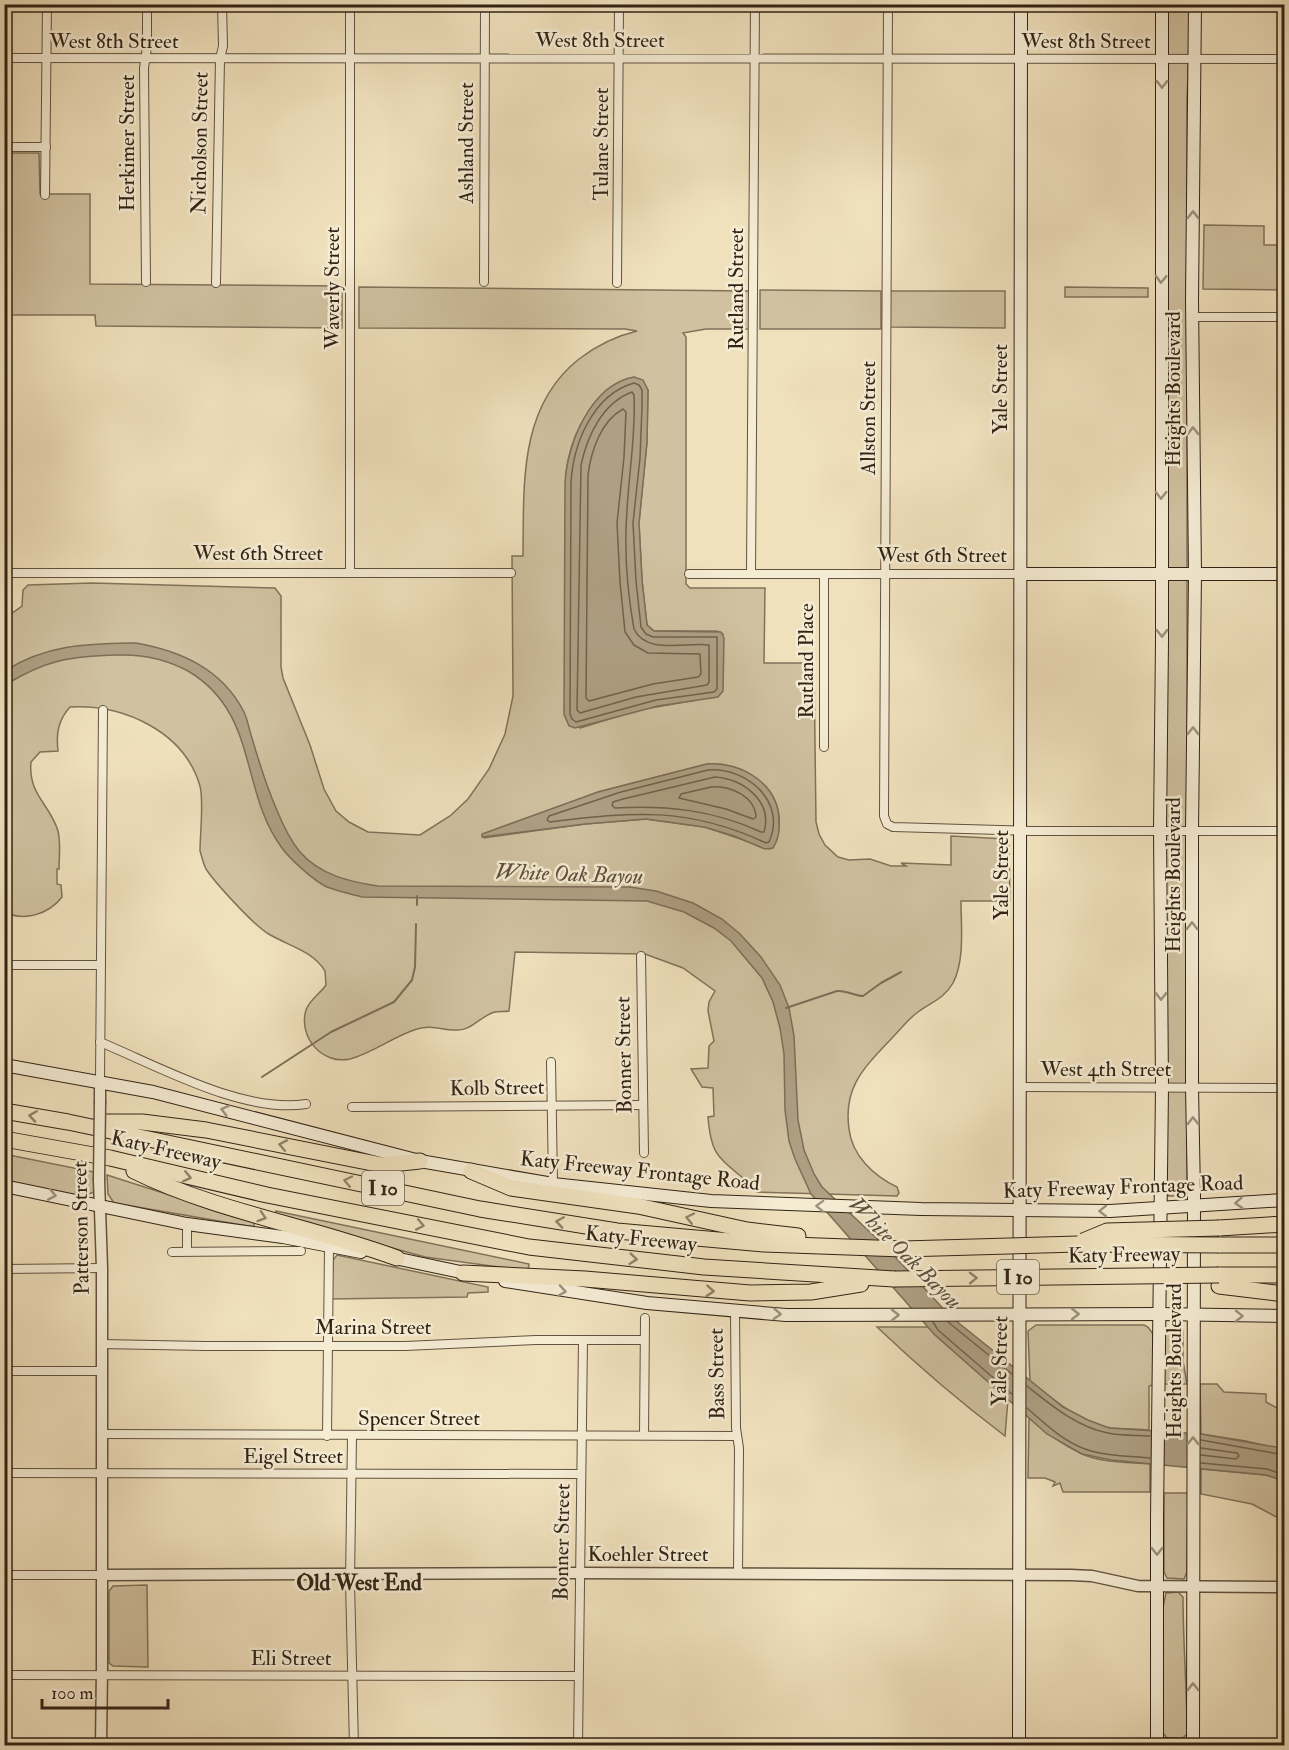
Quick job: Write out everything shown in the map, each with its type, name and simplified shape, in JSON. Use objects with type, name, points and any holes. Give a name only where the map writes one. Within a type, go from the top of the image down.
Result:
[{"type":"highway","name":"Katy Freeway","points":[[4,1112],[68,1122],[512,1215],[617,1231],[764,1244],[903,1249],[1078,1244],[1284,1245]]},
{"type":"highway","points":[[68,1122],[142,1122],[206,1130],[382,1166],[420,1161]]},
{"type":"highway","name":"Katy Freeway","points":[[4,1139],[110,1158],[267,1195],[529,1247],[692,1266],[894,1279],[1143,1276],[1219,1281]]},
{"type":"highway","points":[[110,1158],[168,1188],[353,1242],[397,1258]]},
{"type":"highway","points":[[471,1171],[511,1188],[638,1206],[747,1230],[903,1249]]},
{"type":"highway","points":[[1078,1244],[1107,1231],[1284,1224]]},
{"type":"highway","points":[[463,1273],[585,1279],[750,1293],[811,1292],[894,1279]]},
{"type":"highway","points":[[1219,1281],[1284,1275]]},
{"type":"highway","points":[[1219,1281],[1284,1294]]},
{"type":"main road","name":"Yale Street","points":[[1020,1746],[1021,4]]},
{"type":"main road","name":"Heights Boulevard","points":[[1157,1745],[1157,1492],[1162,1087],[1160,574],[1162,4]]},
{"type":"main road","name":"Heights Boulevard","points":[[1193,1745],[1192,830],[1195,574],[1193,317],[1195,4]]},
{"type":"main road","name":"West 6th Street","points":[[1020,574],[1284,574]]},
{"type":"main road","name":"Katy Freeway Frontage Road","points":[[4,1065],[100,1081],[186,1100],[420,1161],[471,1171],[553,1184],[721,1202],[921,1209],[1110,1211],[1284,1200]]},
{"type":"main road","points":[[4,1186],[187,1224],[283,1237],[463,1273],[647,1303],[735,1312],[837,1315],[1284,1316]]},
{"type":"main road","points":[[1157,1745],[1193,1745]]},
{"type":"street","points":[[45,195],[47,4]]},
{"type":"street","name":"Herkimer Street","points":[[146,282],[147,4]]},
{"type":"street","name":"Nicholson Street","points":[[216,283],[220,59],[223,46],[222,4]]},
{"type":"street","name":"Waverly Street","points":[[350,4],[350,572]]},
{"type":"street","name":"Ashland Street","points":[[484,282],[485,4]]},
{"type":"street","name":"Tulane Street","points":[[617,283],[619,4]]},
{"type":"street","name":"Rutland Street","points":[[751,574],[754,4]]},
{"type":"street","name":"Allston Street","points":[[888,4],[886,824],[893,827],[1020,829]]},
{"type":"street","name":"West 8th Street","points":[[4,58],[1284,59]]},
{"type":"street","points":[[4,147],[46,147]]},
{"type":"street","points":[[1193,317],[1284,317]]},
{"type":"street","name":"West 6th Street","points":[[4,573],[511,573]]},
{"type":"street","name":"West 6th Street","points":[[689,574],[1020,574]]},
{"type":"street","name":"Rutland Place","points":[[824,575],[824,747]]},
{"type":"street","name":"Patterson Street","points":[[100,1744],[102,1268],[99,1179],[103,710]]},
{"type":"street","points":[[1020,829],[1032,831],[1284,831]]},
{"type":"street","name":"Bonner Street","points":[[641,956],[644,1153]]},
{"type":"street","points":[[4,965],[101,965]]},
{"type":"street","points":[[100,1042],[208,1088],[280,1106],[306,1104]]},
{"type":"street","points":[[551,1062],[553,1184]]},
{"type":"street","name":"West 4th Street","points":[[1021,1088],[1284,1088]]},
{"type":"street","name":"Kolb Street","points":[[352,1107],[643,1105]]},
{"type":"street","points":[[187,1224],[187,1251]]},
{"type":"street","points":[[327,1436],[329,1246]]},
{"type":"street","points":[[172,1251],[301,1251]]},
{"type":"street","points":[[4,1269],[102,1268]]},
{"type":"street","name":"Bass Street","points":[[735,1312],[739,1448],[738,1574]]},
{"type":"street","points":[[644,1435],[645,1318]]},
{"type":"street","name":"Bonner Street","points":[[578,1744],[583,1340]]},
{"type":"street","name":"Marina Street","points":[[101,1344],[405,1346],[510,1341],[644,1340]]},
{"type":"street","points":[[4,1371],[102,1371]]},
{"type":"street","name":"Spencer Street","points":[[102,1434],[737,1436]]},
{"type":"street","points":[[352,1436],[350,1676],[353,1744]]},
{"type":"street","name":"Eigel Street","points":[[4,1473],[581,1474]]},
{"type":"street","points":[[4,1575],[102,1575]]},
{"type":"street","name":"Koehler Street","points":[[102,1575],[1092,1576],[1118,1582],[1157,1586],[1284,1587]]},
{"type":"street","name":"Eli Street","points":[[4,1675],[578,1676]]},
{"type":"street","points":[[100,1744],[578,1744]]},
{"type":"shaded area","points":[[1191,4],[1187,98],[1187,1196],[1168,1196],[1164,1146],[1167,5]]},
{"type":"shaded area","points":[[4,153],[39,153],[40,194],[90,194],[90,284],[342,286],[342,328],[96,326],[95,315],[5,315]]},
{"type":"shaded area","points":[[1204,225],[1264,226],[1264,245],[1284,245],[1284,290],[1203,289]]},
{"type":"shaded area","points":[[359,287],[750,291],[749,329],[706,329],[683,333],[686,337],[686,584],[690,588],[765,588],[764,663],[814,663],[816,822],[825,845],[838,857],[849,860],[870,859],[891,866],[906,866],[901,863],[951,865],[951,836],[1006,839],[1009,844],[1010,901],[961,901],[961,954],[953,983],[941,997],[907,1021],[873,1058],[858,1078],[849,1101],[849,1129],[859,1156],[872,1171],[897,1187],[899,1193],[897,1196],[757,1192],[753,1189],[717,1153],[711,1139],[708,1117],[714,1116],[713,1088],[702,1087],[691,1069],[708,1068],[709,1046],[714,1041],[708,1011],[709,1002],[715,991],[683,968],[645,954],[515,952],[509,1011],[490,1014],[463,1029],[428,1027],[417,1029],[350,1059],[330,1058],[322,1053],[309,1039],[304,1020],[308,1006],[326,985],[325,971],[306,953],[260,928],[211,876],[205,867],[200,851],[201,792],[192,767],[166,736],[130,716],[90,707],[70,707],[59,727],[58,751],[40,752],[31,762],[31,773],[36,791],[58,831],[60,850],[57,884],[61,885],[62,897],[50,908],[36,915],[20,916],[5,912],[4,619],[22,606],[23,590],[28,585],[92,583],[275,588],[281,596],[283,678],[310,745],[324,789],[336,811],[349,822],[368,832],[420,835],[450,816],[468,799],[489,769],[505,734],[513,696],[512,556],[523,556],[525,476],[528,449],[535,424],[545,400],[559,378],[579,359],[606,342],[637,331],[625,329],[359,328]],"holes":[[[611,388],[648,390],[647,442],[639,523],[647,625],[654,631],[717,631],[723,634],[696,700],[639,710],[580,728],[566,473],[571,448],[580,426],[593,406]],[[707,764],[721,764],[747,772],[767,789],[779,813],[779,827],[770,849],[705,827],[646,819],[585,824],[483,838],[598,792]]]},
{"type":"shaded area","points":[[1065,287],[1148,288],[1148,297],[1065,297]]},
{"type":"shaded area","points":[[760,290],[881,291],[881,329],[760,329]]},
{"type":"shaded area","points":[[890,291],[1005,291],[1005,328],[890,327]]},
{"type":"shaded area","points":[[4,1154],[94,1172],[94,1192],[74,1195],[5,1180]]},
{"type":"shaded area","points":[[107,1175],[254,1222],[254,1227],[114,1203],[108,1194]]},
{"type":"shaded area","points":[[276,1211],[529,1264],[528,1271],[425,1257],[275,1216]]},
{"type":"shaded area","points":[[337,1255],[488,1287],[488,1292],[468,1293],[467,1297],[330,1299],[333,1260]]},
{"type":"shaded area","points":[[1036,1325],[1144,1325],[1148,1327],[1153,1334],[1153,1385],[1149,1386],[1149,1430],[1111,1428],[1088,1421],[1030,1381],[1028,1331]]},
{"type":"shaded area","points":[[877,1327],[929,1327],[934,1334],[1008,1399],[1005,1436],[908,1356]]},
{"type":"shaded area","points":[[1164,1330],[1183,1330],[1183,1361],[1187,1384],[1163,1384]]},
{"type":"shaded area","points":[[1200,1384],[1217,1384],[1224,1392],[1266,1394],[1266,1402],[1284,1412],[1284,1450],[1201,1434]]},
{"type":"shaded area","points":[[1029,1418],[1060,1442],[1088,1456],[1114,1462],[1150,1464],[1150,1492],[1063,1492],[1060,1483],[1053,1486],[1055,1482],[1045,1478],[1028,1478]]},
{"type":"shaded area","points":[[1201,1469],[1266,1475],[1284,1481],[1284,1521],[1252,1504],[1201,1494]]},
{"type":"shaded area","points":[[1164,1493],[1188,1493],[1187,1572],[1184,1579],[1167,1578],[1164,1572]]},
{"type":"shaded area","points":[[147,1585],[148,1667],[113,1666],[109,1663],[109,1591],[113,1586]]},
{"type":"shaded area","points":[[1178,1592],[1183,1597],[1187,1734],[1183,1738],[1167,1738],[1163,1733],[1163,1607],[1166,1593]]},
{"type":"water","points":[[634,377],[643,380],[648,390],[647,442],[639,523],[647,625],[654,631],[721,632],[724,638],[723,691],[718,697],[658,706],[575,728],[569,726],[564,714],[565,483],[567,468],[576,435],[593,404],[618,382]]},
{"type":"water","points":[[136,643],[169,651],[199,664],[224,684],[235,697],[245,715],[266,782],[286,831],[300,852],[326,872],[346,880],[378,886],[630,887],[656,891],[693,903],[722,919],[740,934],[761,957],[780,985],[789,1008],[794,1036],[798,1120],[804,1150],[814,1174],[822,1187],[886,1247],[950,1316],[1063,1407],[1088,1420],[1109,1428],[1201,1434],[1281,1448],[1284,1450],[1284,1481],[1266,1475],[1111,1460],[1082,1454],[1047,1434],[934,1334],[811,1194],[789,1141],[785,1110],[784,1054],[773,1002],[762,978],[731,941],[714,928],[684,912],[647,901],[362,897],[331,888],[309,875],[282,848],[259,802],[238,730],[227,708],[211,688],[188,671],[163,660],[145,656],[85,657],[46,665],[5,685],[5,671],[36,655],[84,645]]},
{"type":"water","points":[[707,764],[733,766],[745,771],[756,777],[773,796],[779,828],[773,848],[765,849],[704,827],[646,819],[482,837],[482,834],[598,792]]},
{"type":"waterway","points":[[417,896],[417,905]]},
{"type":"waterway","points":[[262,1077],[331,1032],[394,1002],[412,980],[415,967],[416,924]]},
{"type":"waterway","points":[[786,1008],[837,991],[863,996],[901,972]]},
{"type":"district","name":"Old West End","points":[[359,1583]]},
{"type":"water label","name":"White Oak Bayou","points":[[569,874]]},
{"type":"water label","name":"White Oak Bayou","points":[[905,1253]]}]
